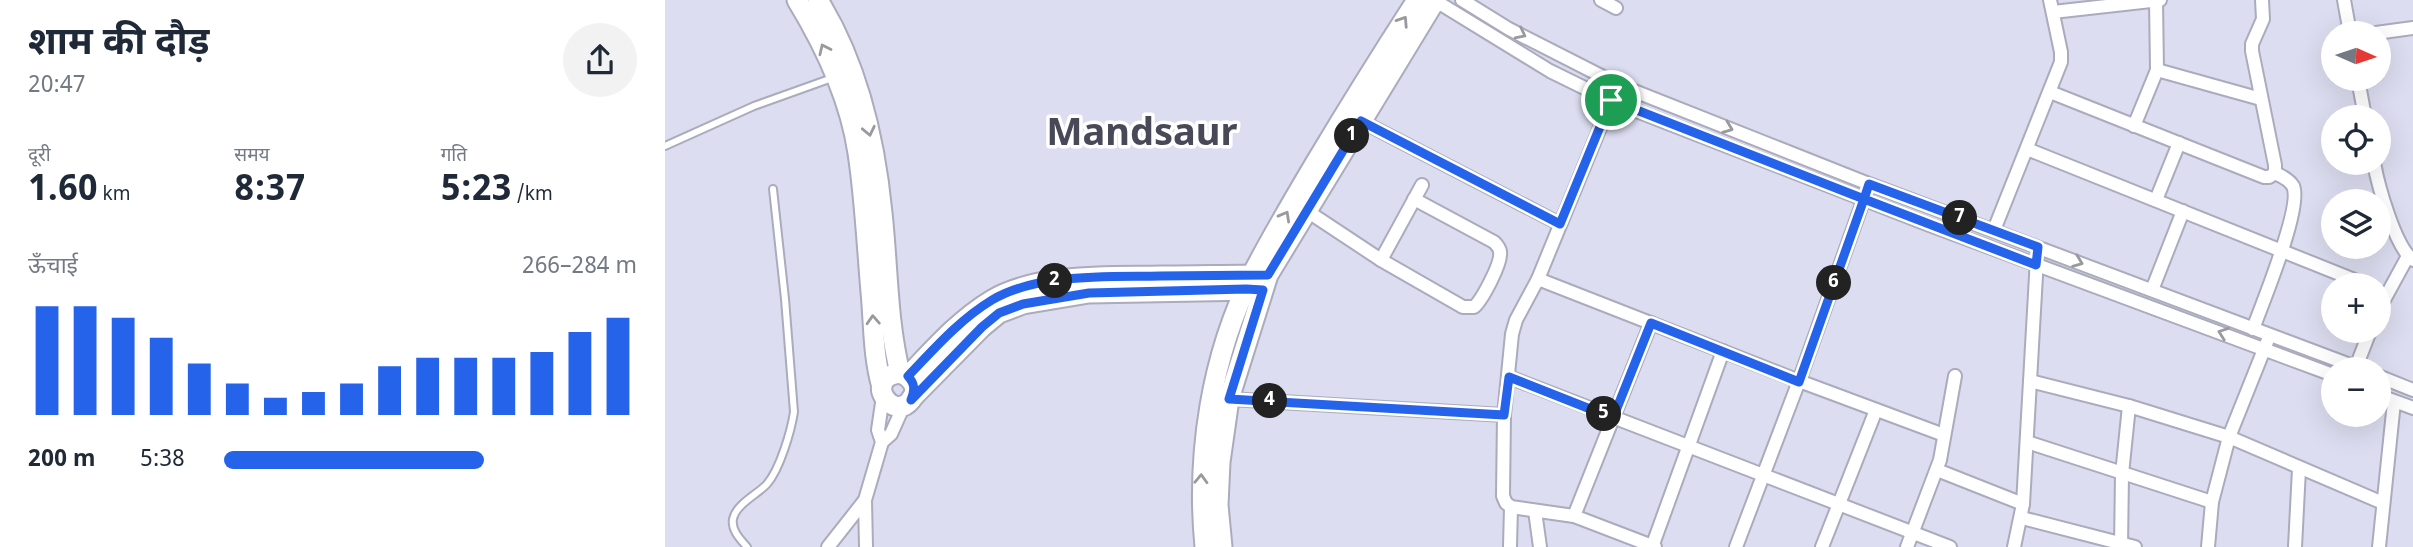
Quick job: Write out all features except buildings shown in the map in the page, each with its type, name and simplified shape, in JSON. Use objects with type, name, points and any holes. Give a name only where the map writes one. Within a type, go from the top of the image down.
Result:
[{"type":"main road","points":[[797,0],[816,31],[837,76],[858,153],[875,365],[888,403],[896,406],[908,402],[982,327],[999,313],[1023,304],[1089,293],[1257,283]]},
{"type":"main road","points":[[818,0],[843,49],[867,124],[882,213],[893,344],[904,374],[913,383],[915,391],[908,402]]},
{"type":"main road","points":[[1222,547],[1218,505],[1220,462],[1229,399],[1257,283],[1307,211],[1432,1]]},
{"type":"main road","points":[[1205,547],[1201,477],[1210,401],[1229,331],[1366,79],[1432,1]]},
{"type":"main road","points":[[882,391],[885,379],[892,374],[904,374],[964,320],[992,300],[1028,286],[1060,280],[1110,277],[1257,283]]},
{"type":"street","points":[[1462,0],[1509,29],[1619,85],[1869,184],[2329,357]]},
{"type":"street","points":[[1601,0],[1616,8]]},
{"type":"street","points":[[1994,230],[2061,62],[2051,6],[2157,0],[2157,70],[2134,126]]},
{"type":"street","points":[[2262,0],[2263,19],[2252,44],[2275,173]]},
{"type":"street","points":[[2344,0],[2348,21]]},
{"type":"street","points":[[1432,1],[1551,71],[1611,100],[2036,265],[2321,370]]},
{"type":"street","points":[[2391,31],[2413,28]]},
{"type":"street","points":[[2157,70],[2260,99]]},
{"type":"street","points":[[2050,92],[2263,177],[2275,173]]},
{"type":"street","points":[[1611,100],[1538,279],[1516,320],[1512,334],[1504,415],[1503,495],[1506,503],[1511,507],[1574,516],[1653,547],[1723,351]]},
{"type":"street","points":[[1361,121],[1560,224]]},
{"type":"street","points":[[2156,200],[2179,144]]},
{"type":"street","points":[[2028,149],[2337,273]]},
{"type":"street","points":[[2253,329],[2282,251],[2295,194],[2290,181],[2275,173]]},
{"type":"street","points":[[2377,175],[2381,194],[2411,258],[2391,281]]},
{"type":"street","points":[[1736,547],[1799,382],[1869,184]]},
{"type":"street","points":[[1381,260],[1422,185]]},
{"type":"street","points":[[1307,211],[1381,260],[1463,307],[1473,307],[1480,302],[1500,261],[1500,251],[1494,242],[1414,199]]},
{"type":"street","points":[[2152,290],[2183,211]]},
{"type":"street","points":[[2014,547],[2022,518],[2038,247]]},
{"type":"street","points":[[1538,279],[1799,382],[1944,435]]},
{"type":"street","points":[[1574,516],[1651,323]]},
{"type":"street","points":[[2208,547],[2211,502],[2229,437],[2270,335]]},
{"type":"street","points":[[1907,547],[1937,470],[1955,376]]},
{"type":"street","points":[[1509,377],[1950,547]]},
{"type":"street","points":[[2030,381],[2129,406],[2229,437],[2383,503]]},
{"type":"street","points":[[2391,381],[2413,390]]},
{"type":"street","points":[[866,547],[865,500],[882,442],[879,430],[882,391]]},
{"type":"street","points":[[1229,399],[1504,415]]},
{"type":"street","points":[[2391,401],[2413,408]]},
{"type":"street","points":[[882,442],[891,434],[908,402]]},
{"type":"street","points":[[2376,545],[2394,402]]},
{"type":"street","points":[[2121,545],[2122,474],[2129,406]]},
{"type":"street","points":[[1822,547],[1876,410]]},
{"type":"street","points":[[2027,442],[2211,502]]},
{"type":"street","points":[[2295,547],[2299,469]]},
{"type":"street","points":[[1937,470],[2023,504]]},
{"type":"street","points":[[828,547],[865,500]]},
{"type":"street","points":[[1510,547],[1511,507]]},
{"type":"street","points":[[1535,511],[1540,547]]},
{"type":"street","points":[[2022,518],[2135,547]]},
{"type":"lane","points":[[665,146],[754,106],[837,76]]},
{"type":"lane","points":[[747,547],[734,530],[733,521],[736,513],[775,473],[794,412],[773,189]]},
{"type":"district","name":"Mandsaur","points":[[1142,136]]},
{"type":"route","points":[[1611,100],[1560,224],[1361,121],[1268,275],[1060,280],[1008,292],[964,320],[908,376],[915,391],[911,400],[982,327],[999,313],[1023,304],[1089,293],[1246,289],[1263,290],[1229,399],[1504,415],[1509,377],[1613,418],[1651,323],[1799,382],[1864,199],[2036,265],[2038,247],[1869,184],[1864,199],[1611,100]]}]
